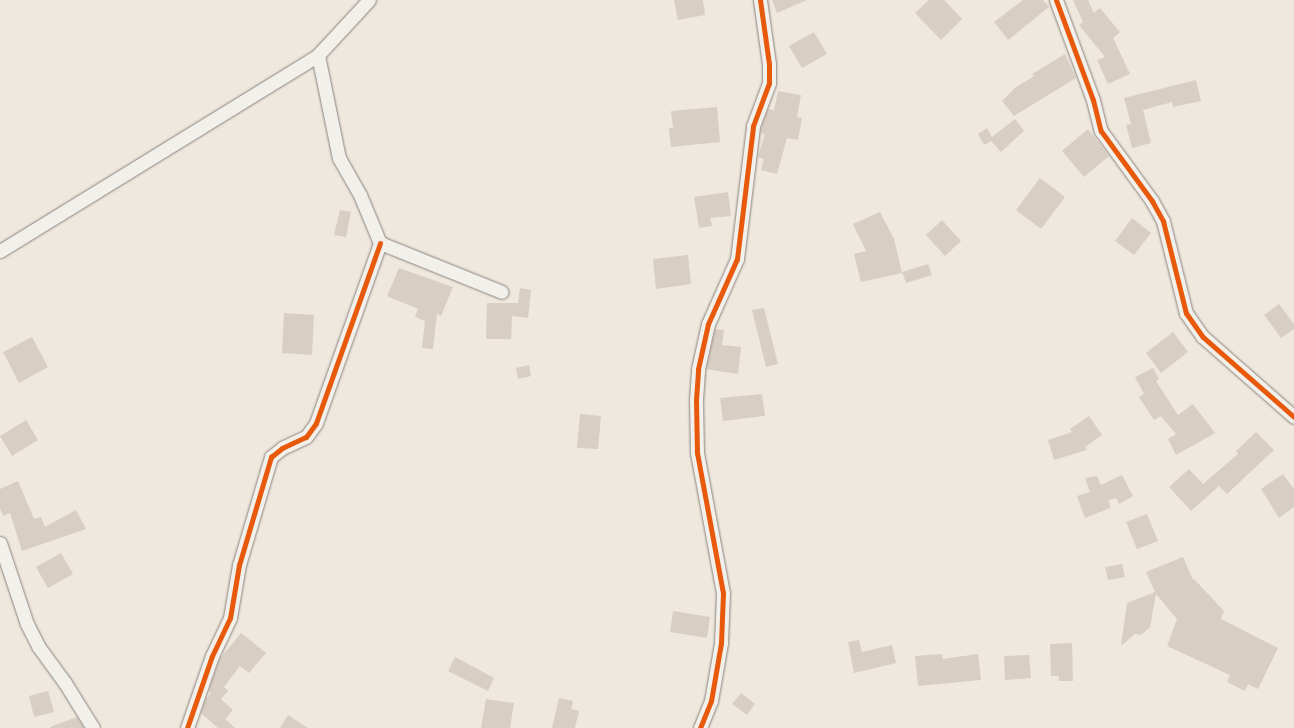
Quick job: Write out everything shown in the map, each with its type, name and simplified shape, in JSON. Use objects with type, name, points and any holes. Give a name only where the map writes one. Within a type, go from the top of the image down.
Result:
[{"type":"street","points":[[0,251],[318,55],[369,0]]},
{"type":"street","points":[[700,728],[711,701],[721,643],[723,593],[697,453],[698,377],[708,324],[738,259],[753,126],[768,83],[769,64],[760,0]]},
{"type":"street","points":[[1056,0],[1093,100],[1101,131],[1152,200],[1164,222],[1186,313],[1203,337],[1294,417]]},
{"type":"street","points":[[187,728],[212,656],[230,618],[239,565],[271,457],[282,448],[306,437],[316,423],[380,243],[360,195],[339,158],[318,55]]},
{"type":"street","points":[[380,243],[502,292]]},
{"type":"street","points":[[0,543],[27,624],[38,646],[65,683],[93,728]]},
{"type":"building","points":[[674,0],[703,0],[705,15],[678,20]]},
{"type":"building","points":[[772,0],[807,0],[777,13]]},
{"type":"building","points":[[929,0],[944,0],[962,19],[941,40],[915,13]]},
{"type":"building","points":[[1023,0],[1043,0],[1049,7],[1008,40],[994,22]]},
{"type":"building","points":[[1073,0],[1088,0],[1094,13],[1100,8],[1120,32],[1113,38],[1130,74],[1108,84],[1097,60],[1105,57],[1079,25],[1083,22]]},
{"type":"building","points":[[814,32],[827,54],[802,68],[789,46]]},
{"type":"building","points":[[1065,54],[1076,78],[1014,116],[1002,101],[1015,88],[1034,76],[1032,74]]},
{"type":"building","points":[[1196,80],[1201,101],[1173,107],[1172,102],[1143,110],[1151,143],[1132,148],[1126,125],[1131,124],[1124,98]]},
{"type":"building","points":[[778,91],[801,95],[797,117],[802,118],[798,140],[787,138],[777,174],[761,170],[764,159],[758,157],[765,134],[761,133],[763,122],[768,109],[774,110]]},
{"type":"building","points":[[717,107],[720,142],[671,147],[669,128],[673,128],[671,111]]},
{"type":"building","points":[[1015,119],[1024,131],[1001,152],[991,141],[984,145],[978,134],[987,128],[992,137]]},
{"type":"building","points":[[1088,129],[1109,156],[1084,177],[1062,151]]},
{"type":"building","points":[[1040,178],[1065,197],[1041,229],[1016,210]]},
{"type":"building","points":[[728,192],[731,216],[710,218],[712,226],[699,228],[694,197]]},
{"type":"building","points":[[340,210],[351,212],[346,237],[334,235]]},
{"type":"building","points":[[880,212],[894,239],[902,273],[861,282],[854,254],[866,251],[853,224]]},
{"type":"building","points":[[1132,218],[1151,233],[1134,255],[1115,241]]},
{"type":"building","points":[[942,220],[961,241],[945,256],[926,235]]},
{"type":"building","points":[[688,255],[691,284],[656,289],[653,259]]},
{"type":"building","points":[[928,264],[932,275],[906,283],[902,272]]},
{"type":"building","points":[[399,268],[453,287],[441,316],[437,314],[433,349],[422,348],[425,321],[415,317],[418,309],[387,296]]},
{"type":"building","points":[[520,288],[531,290],[528,318],[512,316],[511,339],[486,339],[487,303],[518,303]]},
{"type":"building","points":[[1279,304],[1294,324],[1294,329],[1281,338],[1264,315]]},
{"type":"building","points":[[764,308],[778,364],[766,367],[752,310]]},
{"type":"building","points":[[284,313],[314,315],[312,355],[282,353]]},
{"type":"building","points":[[715,329],[724,330],[722,345],[741,347],[738,374],[706,369]]},
{"type":"building","points":[[1173,332],[1188,352],[1161,373],[1146,353]]},
{"type":"building","points":[[32,337],[48,367],[19,383],[3,352]]},
{"type":"building","points":[[529,365],[531,376],[518,379],[516,368]]},
{"type":"building","points":[[1153,368],[1159,379],[1156,381],[1178,415],[1193,404],[1215,433],[1176,455],[1168,439],[1176,434],[1161,416],[1154,420],[1139,397],[1144,394],[1135,377]]},
{"type":"building","points":[[762,394],[765,416],[723,421],[720,398]]},
{"type":"building","points":[[580,414],[601,416],[598,449],[577,448]]},
{"type":"building","points":[[1089,416],[1102,435],[1085,447],[1087,450],[1054,460],[1048,440],[1072,432],[1070,429]]},
{"type":"building","points":[[26,420],[38,440],[12,456],[0,436]]},
{"type":"building","points":[[1256,432],[1274,450],[1227,494],[1219,486],[1191,511],[1169,487],[1189,469],[1203,484],[1238,454],[1236,451]]},
{"type":"building","points":[[1283,474],[1294,489],[1294,507],[1279,518],[1261,489]]},
{"type":"building","points":[[1122,475],[1133,496],[1119,504],[1116,498],[1109,500],[1110,508],[1085,518],[1077,496],[1090,492],[1085,478],[1097,476],[1101,485]]},
{"type":"building","points":[[18,481],[34,519],[41,517],[45,527],[76,510],[86,529],[22,551],[10,513],[3,516],[0,508],[0,489]]},
{"type":"building","points":[[1147,514],[1158,541],[1137,549],[1126,522]]},
{"type":"building","points":[[61,553],[73,574],[48,588],[36,567]]},
{"type":"building","points":[[1183,557],[1193,580],[1194,579],[1224,611],[1221,619],[1278,648],[1258,689],[1248,684],[1245,691],[1227,682],[1230,675],[1167,646],[1177,619],[1156,594],[1150,627],[1141,635],[1135,634],[1121,646],[1127,603],[1155,592],[1146,572]]},
{"type":"building","points":[[1122,564],[1125,577],[1108,580],[1105,567]]},
{"type":"building","points":[[673,611],[710,617],[707,638],[670,632]]},
{"type":"building","points":[[241,633],[266,653],[249,673],[240,666],[224,687],[228,691],[221,699],[233,710],[225,719],[235,728],[218,728],[201,713],[206,699],[211,693],[209,690],[219,660]]},
{"type":"building","points":[[859,640],[862,652],[892,645],[896,663],[854,673],[848,642]]},
{"type":"building","points":[[1072,643],[1073,681],[1059,681],[1059,676],[1051,676],[1050,644]]},
{"type":"building","points":[[942,654],[943,659],[978,654],[981,680],[918,686],[915,656]]},
{"type":"building","points":[[1029,655],[1031,678],[1005,680],[1004,656]]},
{"type":"building","points":[[455,657],[494,678],[488,691],[448,671]]},
{"type":"building","points":[[48,691],[54,712],[34,717],[29,696]]},
{"type":"building","points":[[741,693],[755,704],[747,715],[732,704]]},
{"type":"building","points":[[559,698],[573,701],[571,709],[579,711],[575,728],[552,728]]},
{"type":"building","points":[[486,699],[514,703],[510,728],[481,728]]},
{"type":"building","points":[[288,715],[308,728],[280,728]]},
{"type":"building","points":[[77,717],[84,728],[50,728],[50,727]]},
{"type":"cycle path","points":[[700,728],[711,701],[721,643],[723,593],[697,453],[696,400],[698,369],[708,324],[737,259],[753,126],[769,83],[769,64],[760,0]]},
{"type":"cycle path","points":[[1056,0],[1093,100],[1101,131],[1152,201],[1163,221],[1186,313],[1203,337],[1294,417]]},
{"type":"cycle path","points":[[187,728],[212,656],[230,618],[239,565],[271,457],[282,448],[306,437],[316,423],[380,243]]}]
